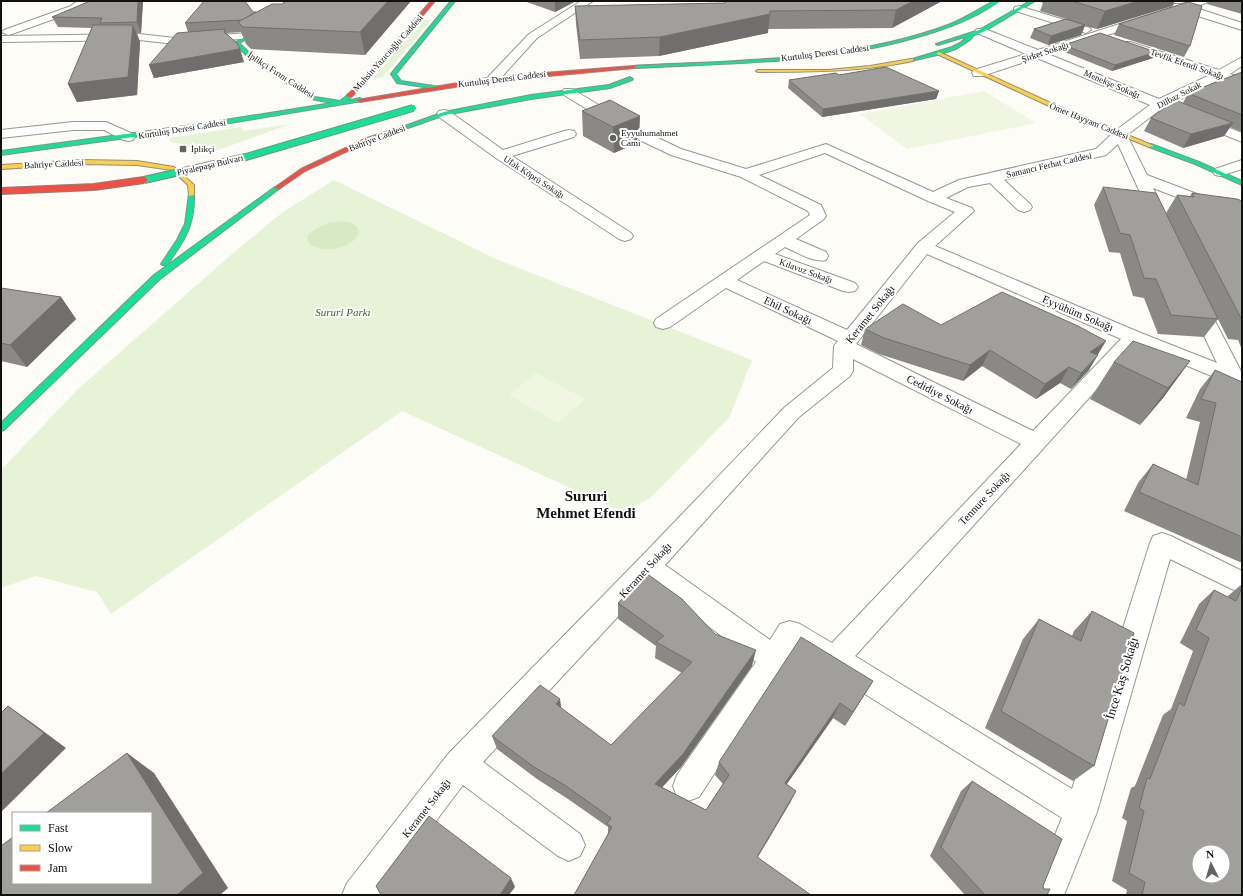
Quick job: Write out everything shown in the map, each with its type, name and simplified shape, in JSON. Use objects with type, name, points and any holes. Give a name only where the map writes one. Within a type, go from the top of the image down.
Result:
[{"type":"main road","name":"İplikçi Fırını Caddesi","points":[[305,1],[297,10],[236,43],[253,59],[313,98],[341,103]]},
{"type":"main road","name":"Muhsin Yazıcıoğlu Caddesi","points":[[341,103],[358,88],[433,1]]},
{"type":"main road","name":"Muhsin Yazıcıoğlu Caddesi","points":[[437,87],[399,82],[393,74],[453,1]]},
{"type":"main road","name":"Kurtuluş Deresi Caddesi","points":[[1,153],[128,137],[493,79],[574,71],[792,58],[860,50],[893,44],[950,26],[998,1]]},
{"type":"main road","name":"Kurtuluş Deresi Caddesi","points":[[746,72],[839,64],[921,49],[976,32],[1033,1]]},
{"type":"main road","points":[[422,13],[442,14]]},
{"type":"main road","points":[[758,71],[814,72],[865,68],[939,53],[960,46],[969,40],[976,32]]},
{"type":"main road","name":"Ömer Hayyam Caddesi","points":[[939,53],[978,73],[1042,102],[1120,134],[1220,172],[1242,183]]},
{"type":"main road","points":[[367,76],[369,79],[381,80],[389,79],[393,74]]},
{"type":"main road","name":"Kurtuluş Deresi Caddesi","points":[[552,85],[634,79]]},
{"type":"main road","name":"Bahriye Caddesi","points":[[1,428],[157,277],[250,207],[303,170],[369,139],[444,114],[531,97],[610,86],[634,79]]},
{"type":"main road","name":"Piyalepaşa Bulvarı","points":[[1,191],[107,186],[168,175],[230,162],[417,107]]},
{"type":"main road","name":"Bahriye Caddesi","points":[[1,167],[81,162],[137,162],[174,169],[191,185],[192,210],[187,230],[157,277]]},
{"type":"street","points":[[1,35],[68,10],[83,1]]},
{"type":"street","points":[[493,79],[533,36],[588,1]]},
{"type":"street","points":[[1161,1],[1242,27]]},
{"type":"street","name":"Şirket Sokağı","points":[[978,73],[1202,1]]},
{"type":"street","name":"Tevfik Efendi Sokağı","points":[[1019,9],[1242,82]]},
{"type":"street","name":"Menekşe Sokağı","points":[[976,32],[1040,54],[1242,138]]},
{"type":"street","points":[[1,39],[139,37],[175,41],[249,36]]},
{"type":"street","name":"Dilbaz Sokak","points":[[1120,134],[1160,104],[1220,75],[1242,61]]},
{"type":"street","points":[[568,92],[632,131],[670,149],[746,174],[815,208],[818,216],[726,281],[663,323]]},
{"type":"street","name":"Ufak Köprü Sokağı","points":[[444,114],[501,155],[625,236]]},
{"type":"street","points":[[1,134],[72,126],[106,126],[128,137]]},
{"type":"street","points":[[501,155],[569,134]]},
{"type":"street","points":[[1120,134],[1166,233]]},
{"type":"street","name":"Samancı Ferhat Caddesi","points":[[933,198],[964,183],[995,178],[1101,152],[1120,134]]},
{"type":"street","points":[[746,174],[826,148],[933,198]]},
{"type":"street","points":[[1220,172],[1242,164]]},
{"type":"street","points":[[995,178],[1024,207]]},
{"type":"street","points":[[1140,178],[1242,217]]},
{"type":"street","name":"Keramet Sokağı","points":[[359,895],[460,764],[648,567],[792,412],[843,371],[847,343],[924,247],[966,211],[933,198]]},
{"type":"street","points":[[784,240],[820,256]]},
{"type":"street","name":"Eyyühüm Sokağı","points":[[924,247],[1134,337],[1233,377]]},
{"type":"street","name":"Kılavuz Sokağı","points":[[763,255],[849,287]]},
{"type":"street","name":"Ehil Sokağı","points":[[726,281],[847,343]]},
{"type":"street","points":[[1192,292],[1242,393]]},
{"type":"street","name":"Tennure Sokağı","points":[[835,659],[1134,337]]},
{"type":"street","name":"Cedidiye Sokağı","points":[[847,343],[1036,442]]},
{"type":"street","name":"İnce Kaş Sokağı","points":[[1047,895],[1081,812],[1162,543],[1242,583]]},
{"type":"street","points":[[648,567],[774,659]]},
{"type":"street","points":[[688,786],[790,633],[835,659],[1081,812]]},
{"type":"street","points":[[460,764],[569,845]]},
{"type":"green space","points":[[423,19],[431,20],[383,77],[377,79],[374,77]]},
{"type":"green space","points":[[984,91],[1036,123],[907,149],[860,114]]},
{"type":"green space","points":[[291,124],[218,150],[170,142],[168,138],[242,127],[243,131]]},
{"type":"green space","name":"Sururi Parkı","points":[[334,180],[496,259],[752,360],[729,418],[650,498],[623,512],[402,411],[111,614],[97,592],[36,576],[1,588],[1,470],[77,390],[239,248],[283,212]]},
{"type":"green space","points":[[342,221],[353,224],[359,230],[357,236],[353,241],[340,248],[325,249],[312,245],[308,241],[309,234],[317,228],[330,222]]},
{"type":"green space","points":[[536,373],[585,399],[558,423],[509,395]]},
{"type":"building","points":[[90,1],[138,1],[137,22],[100,23],[102,18],[52,17]]},
{"type":"building","points":[[204,1],[245,1],[253,12],[256,12],[242,20],[185,23]]},
{"type":"building","points":[[286,1],[388,1],[360,32],[243,27],[238,22],[272,4],[282,4]]},
{"type":"building","points":[[725,1],[913,1],[896,10],[770,11],[770,14],[660,37],[580,40],[575,6],[725,3]]},
{"type":"building","points":[[1072,1],[1139,1],[1105,11]]},
{"type":"building","points":[[1188,2],[1202,6],[1190,46],[1119,24]]},
{"type":"building","points":[[1066,19],[1085,25],[1051,36],[1034,29]]},
{"type":"building","points":[[93,25],[133,25],[128,77],[68,84]]},
{"type":"building","points":[[225,29],[224,32],[237,43],[240,49],[149,65],[177,33]]},
{"type":"building","points":[[1100,33],[1156,52],[1115,65],[1064,45]]},
{"type":"building","points":[[886,67],[939,91],[823,109],[789,80],[836,73],[839,75]]},
{"type":"building","points":[[1242,72],[1242,115],[1188,93]]},
{"type":"building","points":[[610,100],[640,116],[613,127],[582,111]]},
{"type":"building","points":[[1175,100],[1233,123],[1191,134],[1151,118]]},
{"type":"building","points":[[1103,187],[1156,193],[1218,319],[1171,315],[1156,279],[1144,278],[1130,235],[1120,233]]},
{"type":"building","points":[[1192,193],[1242,201],[1242,320],[1177,195],[1194,197]]},
{"type":"building","points":[[1,288],[61,297],[10,345],[1,343]]},
{"type":"building","points":[[1002,292],[1078,326],[1106,341],[1090,352],[1098,355],[1081,373],[1069,367],[1045,384],[990,350],[970,365],[884,338],[865,329],[903,304],[941,325]]},
{"type":"building","points":[[1133,341],[1190,361],[1168,388],[1114,362]]},
{"type":"building","points":[[1215,370],[1242,382],[1242,537],[1139,492],[1153,464],[1198,485],[1216,403],[1201,399]]},
{"type":"building","points":[[646,573],[682,599],[715,634],[756,650],[683,754],[655,784],[706,810],[729,775],[719,762],[801,637],[873,681],[853,712],[840,703],[785,783],[796,791],[757,857],[811,895],[574,895],[612,827],[607,824],[611,818],[566,786],[534,767],[492,736],[540,685],[560,699],[556,704],[611,745],[692,662],[656,642],[664,636],[618,603]]},
{"type":"building","points":[[1242,588],[1242,895],[1142,895],[1145,882],[1129,873],[1144,811],[1139,808],[1147,778],[1150,779],[1179,703],[1184,706],[1209,638],[1196,630],[1214,590],[1236,601]]},
{"type":"building","points":[[1092,611],[1134,633],[1094,766],[1001,711],[1039,619],[1081,641]]},
{"type":"building","points":[[8,706],[44,733],[1,774],[1,713]]},
{"type":"building","points":[[127,753],[203,873],[177,895],[1,895],[1,846],[12,838],[12,884],[152,884],[152,812],[47,812]]},
{"type":"building","points":[[972,781],[1062,839],[1043,886],[1044,889],[1050,889],[1047,895],[985,895],[941,847]]},
{"type":"building","points":[[429,816],[511,878],[500,895],[381,895],[376,886]]},
{"type":"traffic: fast","points":[[309,1],[297,10],[236,43],[253,59],[313,98],[341,103],[349,96]]},
{"type":"traffic: fast","points":[[437,87],[399,82],[393,74],[453,1]]},
{"type":"traffic: fast","points":[[633,67],[793,58],[833,54],[873,47],[912,38],[949,26],[997,1]]},
{"type":"traffic: fast","points":[[938,44],[981,31],[1033,1]]},
{"type":"traffic: fast","points":[[911,60],[945,52],[962,44],[972,34]]},
{"type":"traffic: fast","points":[[405,127],[444,114],[531,97],[610,86],[630,79]]},
{"type":"traffic: fast","points":[[1,153],[200,126],[360,100]]},
{"type":"traffic: fast","points":[[144,180],[212,166],[246,157],[413,108]]},
{"type":"traffic: fast","points":[[1151,146],[1197,163],[1242,183]]},
{"type":"traffic: fast","points":[[1,428],[157,277],[277,188]]},
{"type":"traffic: fast","points":[[165,264],[185,232],[190,216],[191,195]]},
{"type":"traffic: slow","points":[[939,53],[1051,105],[1151,146]]},
{"type":"traffic: slow","points":[[758,71],[828,71],[870,67],[911,60]]},
{"type":"traffic: slow","points":[[1,167],[81,162],[137,163],[174,169],[191,185],[191,195]]},
{"type":"traffic: jam","points":[[349,96],[358,88],[433,1]]},
{"type":"traffic: jam","points":[[360,100],[493,79],[633,67]]},
{"type":"traffic: jam","points":[[277,188],[303,170],[369,139],[405,127]]},
{"type":"traffic: jam","points":[[1,191],[94,187],[144,180]]},
{"type":"place","name":"Eyyuhumahmet Cami","points":[[613,138]]},
{"type":"place","name":"İplikçi","points":[[183,149]]},
{"type":"district","name":"Sururi Mehmet Efendi","points":[[586,504]]}]
